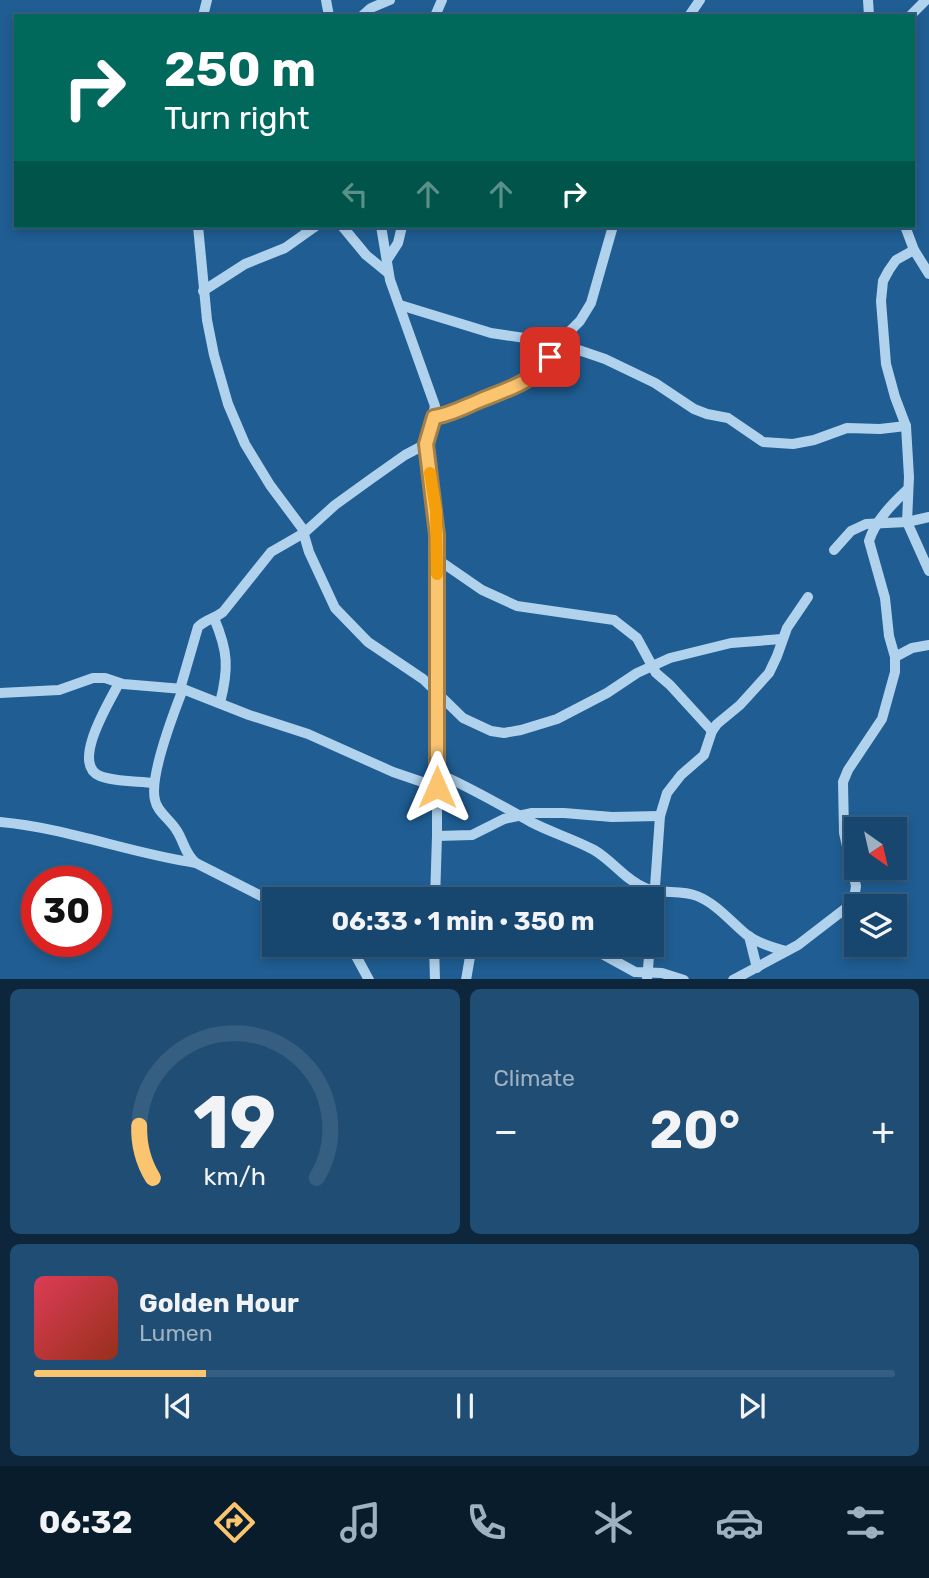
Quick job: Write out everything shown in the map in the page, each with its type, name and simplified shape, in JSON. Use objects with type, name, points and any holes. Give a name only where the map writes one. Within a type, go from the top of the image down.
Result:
[{"type":"street","points":[[364,14],[390,0]]},
{"type":"street","points":[[911,14],[926,0]]},
{"type":"street","points":[[198,228],[203,291],[214,355],[232,416],[270,485],[299,521],[309,552],[335,608],[368,642],[423,679],[464,718],[491,731],[504,733],[557,719],[670,658],[731,643],[782,639]]},
{"type":"street","points":[[203,291],[245,264],[285,248],[313,228]]},
{"type":"street","points":[[344,228],[366,255],[388,273]]},
{"type":"street","points":[[381,228],[388,273],[433,398],[434,417],[426,444],[436,511],[435,887]]},
{"type":"street","points":[[387,260],[398,243],[402,228]]},
{"type":"street","points":[[434,417],[522,383],[544,366],[558,343],[580,321],[591,303],[612,228]]},
{"type":"street","points":[[906,228],[914,250],[929,271]]},
{"type":"street","points":[[914,250],[896,260],[883,281],[881,290],[886,364],[894,397],[906,426],[907,522],[929,571]]},
{"type":"street","points":[[400,305],[491,333],[558,343],[635,372],[694,408],[728,418],[763,442],[793,444],[814,440],[847,428],[880,429],[906,426]]},
{"type":"street","points":[[262,896],[189,857],[175,827],[156,804],[154,783],[198,627],[205,620],[214,618],[231,603],[271,552],[304,533],[335,505],[426,444]]},
{"type":"street","points":[[733,979],[786,951],[829,921],[854,898],[855,875],[844,833],[844,782],[848,770],[885,710],[895,672],[885,598],[869,544],[879,523],[908,489]]},
{"type":"street","points":[[834,550],[851,531],[872,523],[907,522],[929,517]]},
{"type":"street","points":[[437,559],[482,590],[510,603],[529,609],[614,620],[637,638],[651,666],[712,731]]},
{"type":"street","points":[[655,887],[660,816],[667,793],[673,783],[704,755],[712,731],[769,673],[790,622],[808,597]]},
{"type":"street","points":[[214,618],[227,658],[220,703]]},
{"type":"street","points":[[895,657],[912,648],[929,645]]},
{"type":"street","points":[[0,693],[59,690],[93,678],[182,689],[308,734],[393,772],[437,787]]},
{"type":"street","points":[[119,683],[100,719],[90,747],[88,760],[91,769],[101,777],[154,783]]},
{"type":"street","points":[[437,773],[533,823],[585,845],[599,853],[633,882],[645,887]]},
{"type":"street","points":[[437,836],[472,835],[520,815],[554,813],[612,817],[660,816]]},
{"type":"street","points":[[0,822],[71,833],[132,851],[196,863]]},
{"type":"street","points":[[664,891],[699,896],[749,936],[786,951]]},
{"type":"street","points":[[749,936],[757,968]]},
{"type":"street","points":[[357,957],[369,979]]},
{"type":"street","points":[[434,957],[435,979]]},
{"type":"street","points":[[467,979],[470,957]]},
{"type":"street","points":[[608,957],[647,976],[684,979]]},
{"type":"street","points":[[647,976],[649,957]]},
{"type":"slow traffic","points":[[430,473],[436,511],[437,574]]},
{"type":"route","points":[[437,787],[437,535],[426,444],[430,427],[434,417],[522,383],[537,373],[550,357]]}]
